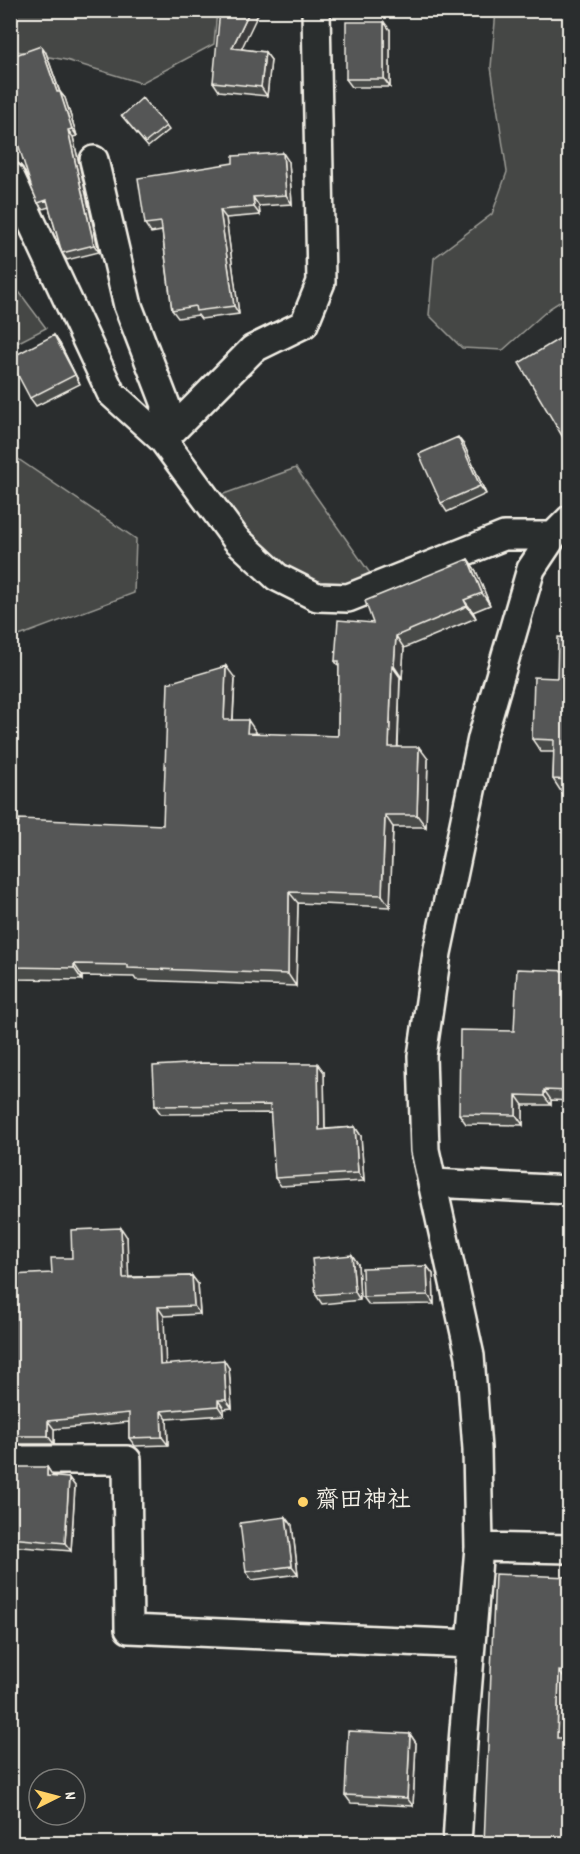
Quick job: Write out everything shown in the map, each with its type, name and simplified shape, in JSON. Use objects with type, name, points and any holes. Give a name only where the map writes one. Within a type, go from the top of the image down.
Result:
[{"type":"street","points":[[164,440],[254,349],[304,324],[321,282],[316,10]]},
{"type":"street","points":[[94,160],[128,306],[165,405],[164,440]]},
{"type":"street","points":[[10,176],[111,393],[164,440],[236,539],[277,577],[317,597],[348,598],[504,536],[561,527]]},
{"type":"street","points":[[457,1844],[479,1547],[477,1449],[470,1356],[425,1150],[422,1056],[437,953],[482,738],[531,569],[561,527]]},
{"type":"street","points":[[433,1183],[570,1190]]},
{"type":"street","points":[[10,1460],[127,1461],[129,1629],[471,1644]]},
{"type":"street","points":[[479,1547],[570,1549]]},
{"type":"shaded area","points":[[10,11],[217,11],[214,44],[141,83],[66,60],[11,50]]},
{"type":"shaded area","points":[[496,11],[569,11],[569,296],[550,308],[503,350],[462,348],[429,315],[434,258],[492,214],[507,172],[491,67]]},
{"type":"shaded area","points":[[11,281],[46,328],[10,346]]},
{"type":"shaded area","points":[[11,457],[15,457],[136,539],[134,593],[11,639]]},
{"type":"shaded area","points":[[296,468],[379,586],[317,597],[207,500]]},
{"type":"building","points":[[220,10],[250,10],[232,48],[265,52],[261,87],[213,82]]},
{"type":"building","points":[[346,22],[384,22],[384,79],[346,79]]},
{"type":"building","points":[[41,46],[72,129],[68,130],[94,245],[62,253],[47,200],[38,203],[32,189],[10,115],[10,57]]},
{"type":"building","points":[[142,98],[166,126],[145,143],[122,116]]},
{"type":"building","points":[[283,153],[286,195],[253,197],[254,207],[220,210],[234,306],[196,311],[195,306],[172,310],[161,222],[145,224],[138,178],[233,163],[233,156]]},
{"type":"building","points":[[567,334],[570,337],[570,445],[568,446],[519,363]]},
{"type":"building","points":[[54,335],[75,375],[30,398],[10,358]]},
{"type":"building","points":[[458,437],[480,486],[441,503],[419,454]]},
{"type":"building","points":[[468,559],[482,593],[464,600],[467,606],[396,636],[394,666],[392,666],[389,747],[419,747],[417,815],[385,815],[382,895],[289,892],[288,974],[128,968],[128,965],[74,964],[74,968],[10,967],[10,826],[18,826],[19,819],[163,825],[168,683],[226,666],[224,720],[248,720],[247,733],[338,736],[339,661],[335,661],[338,620],[373,623],[365,601]]},
{"type":"building","points":[[558,637],[570,638],[570,780],[553,779],[554,740],[532,739],[534,677],[557,678]]},
{"type":"building","points":[[517,969],[570,971],[570,1091],[544,1090],[544,1096],[516,1095],[516,1115],[459,1114],[460,1030],[514,1031]]},
{"type":"building","points":[[203,1063],[318,1064],[319,1130],[355,1127],[358,1173],[275,1178],[270,1105],[155,1106],[153,1066]]},
{"type":"building","points":[[121,1228],[123,1278],[192,1276],[194,1306],[158,1307],[160,1365],[224,1360],[226,1400],[218,1400],[218,1406],[161,1411],[162,1437],[129,1438],[129,1413],[48,1421],[48,1436],[12,1436],[10,1275],[52,1273],[51,1258],[72,1258],[71,1230]]},
{"type":"building","points":[[352,1255],[355,1292],[316,1295],[312,1259]]},
{"type":"building","points":[[427,1266],[428,1295],[363,1297],[362,1268]]},
{"type":"building","points":[[12,1467],[47,1467],[47,1476],[69,1478],[65,1543],[10,1538]]},
{"type":"building","points":[[286,1517],[292,1566],[246,1572],[240,1523]]},
{"type":"building","points":[[495,1574],[570,1577],[570,1672],[559,1671],[557,1738],[570,1738],[570,1844],[484,1844]]},
{"type":"building","points":[[348,1731],[410,1734],[407,1798],[345,1795]]},
{"type":"place","name":"齋田神社","points":[[303,1502]]}]
